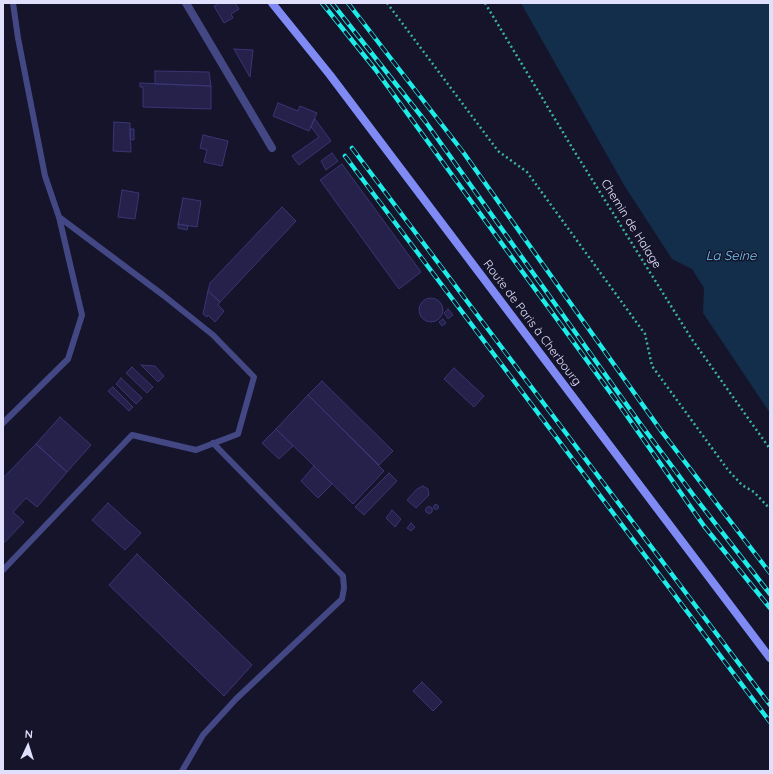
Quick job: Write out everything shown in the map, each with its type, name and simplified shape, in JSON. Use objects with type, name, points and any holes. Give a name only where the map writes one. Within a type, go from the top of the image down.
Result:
[{"type":"main road","name":"Route de Paris à Cherbourg","points":[[272,3],[330,75],[770,658]]},
{"type":"street","points":[[186,3],[272,148]]},
{"type":"lane","points":[[3,423],[68,359],[82,315],[59,217],[45,176],[18,38],[13,3]]},
{"type":"lane","points":[[3,570],[132,435],[196,450],[238,434],[254,377],[213,335],[163,295],[59,217]]},
{"type":"lane","points":[[182,771],[203,735],[236,699],[342,599],[344,588],[343,576],[213,443]]},
{"type":"path","points":[[387,3],[498,151],[527,172],[645,334],[652,366],[728,470],[742,485],[754,492],[770,509]]},
{"type":"path","name":"Chemin de Halage","points":[[485,3],[573,149],[691,338],[770,449]]},
{"type":"water","name":"La Seine","points":[[521,3],[770,3],[770,413],[703,313],[704,288],[692,269],[672,259],[624,185]]},
{"type":"building","points":[[220,3],[235,3],[239,9],[231,14],[233,18],[224,23],[214,6]]},
{"type":"building","points":[[234,49],[253,50],[250,77]]},
{"type":"building","points":[[155,71],[209,72],[211,86],[155,84]]},
{"type":"building","points":[[140,83],[211,86],[211,109],[143,107],[143,87],[140,87]]},
{"type":"building","points":[[278,103],[298,111],[300,106],[317,113],[309,131],[273,116]]},
{"type":"building","points":[[315,119],[331,141],[299,165],[292,156],[319,137],[311,127]]},
{"type":"building","points":[[114,122],[130,123],[131,152],[113,151]]},
{"type":"building","points":[[130,129],[134,129],[134,140],[130,139]]},
{"type":"building","points":[[203,135],[228,141],[222,166],[204,162],[207,150],[200,148]]},
{"type":"building","points":[[332,153],[338,161],[326,170],[321,161]]},
{"type":"building","points":[[342,164],[421,272],[399,289],[320,180]]},
{"type":"building","points":[[122,190],[139,193],[135,219],[118,217]]},
{"type":"building","points":[[183,198],[201,201],[197,227],[178,224]]},
{"type":"building","points":[[282,207],[296,221],[220,302],[208,291],[210,283]]},
{"type":"building","points":[[178,224],[188,226],[187,230],[178,228]]},
{"type":"building","points":[[208,291],[220,302],[218,305],[224,311],[215,322],[208,315],[207,317],[203,314]]},
{"type":"building","points":[[431,298],[440,301],[443,310],[440,319],[431,322],[422,319],[419,310],[422,301]]},
{"type":"building","points":[[448,309],[453,315],[448,319],[444,313]]},
{"type":"building","points":[[443,319],[446,323],[442,326],[439,322]]},
{"type":"building","points":[[141,365],[155,366],[164,376],[158,382]]},
{"type":"building","points":[[132,367],[153,387],[147,393],[126,373]]},
{"type":"building","points":[[454,368],[484,396],[474,407],[444,379]]},
{"type":"building","points":[[121,378],[142,398],[136,404],[116,384]]},
{"type":"building","points":[[322,381],[393,451],[379,465],[308,395]]},
{"type":"building","points":[[113,387],[133,407],[129,411],[108,391]]},
{"type":"building","points":[[308,395],[384,471],[353,504],[276,429]]},
{"type":"building","points":[[60,417],[91,445],[67,472],[36,444]]},
{"type":"building","points":[[276,429],[293,446],[279,459],[262,443]]},
{"type":"building","points":[[36,444],[67,472],[37,507],[26,498],[13,512],[24,522],[3,544],[3,478]]},
{"type":"building","points":[[314,466],[332,484],[318,498],[301,481]]},
{"type":"building","points":[[389,473],[397,481],[364,515],[355,507]]},
{"type":"building","points":[[423,486],[428,489],[429,495],[416,508],[407,500],[417,489]]},
{"type":"building","points":[[108,503],[141,533],[125,550],[92,520]]},
{"type":"building","points":[[436,504],[439,507],[436,510],[433,507]]},
{"type":"building","points":[[429,507],[432,510],[429,513],[426,510]]},
{"type":"building","points":[[392,510],[401,519],[395,527],[386,518]]},
{"type":"building","points":[[411,523],[415,527],[411,531],[407,528]]},
{"type":"building","points":[[137,554],[252,665],[224,696],[109,585]]},
{"type":"building","points":[[422,682],[442,702],[433,711],[413,691]]},
{"type":"railway","points":[[322,3],[375,69],[620,406],[704,526],[770,608]]},
{"type":"railway","points":[[332,3],[425,121],[639,422],[770,594]]},
{"type":"railway","points":[[348,3],[463,152],[662,432],[770,573]]},
{"type":"railway","points":[[352,148],[770,705]]},
{"type":"railway","points":[[345,156],[770,722]]}]
